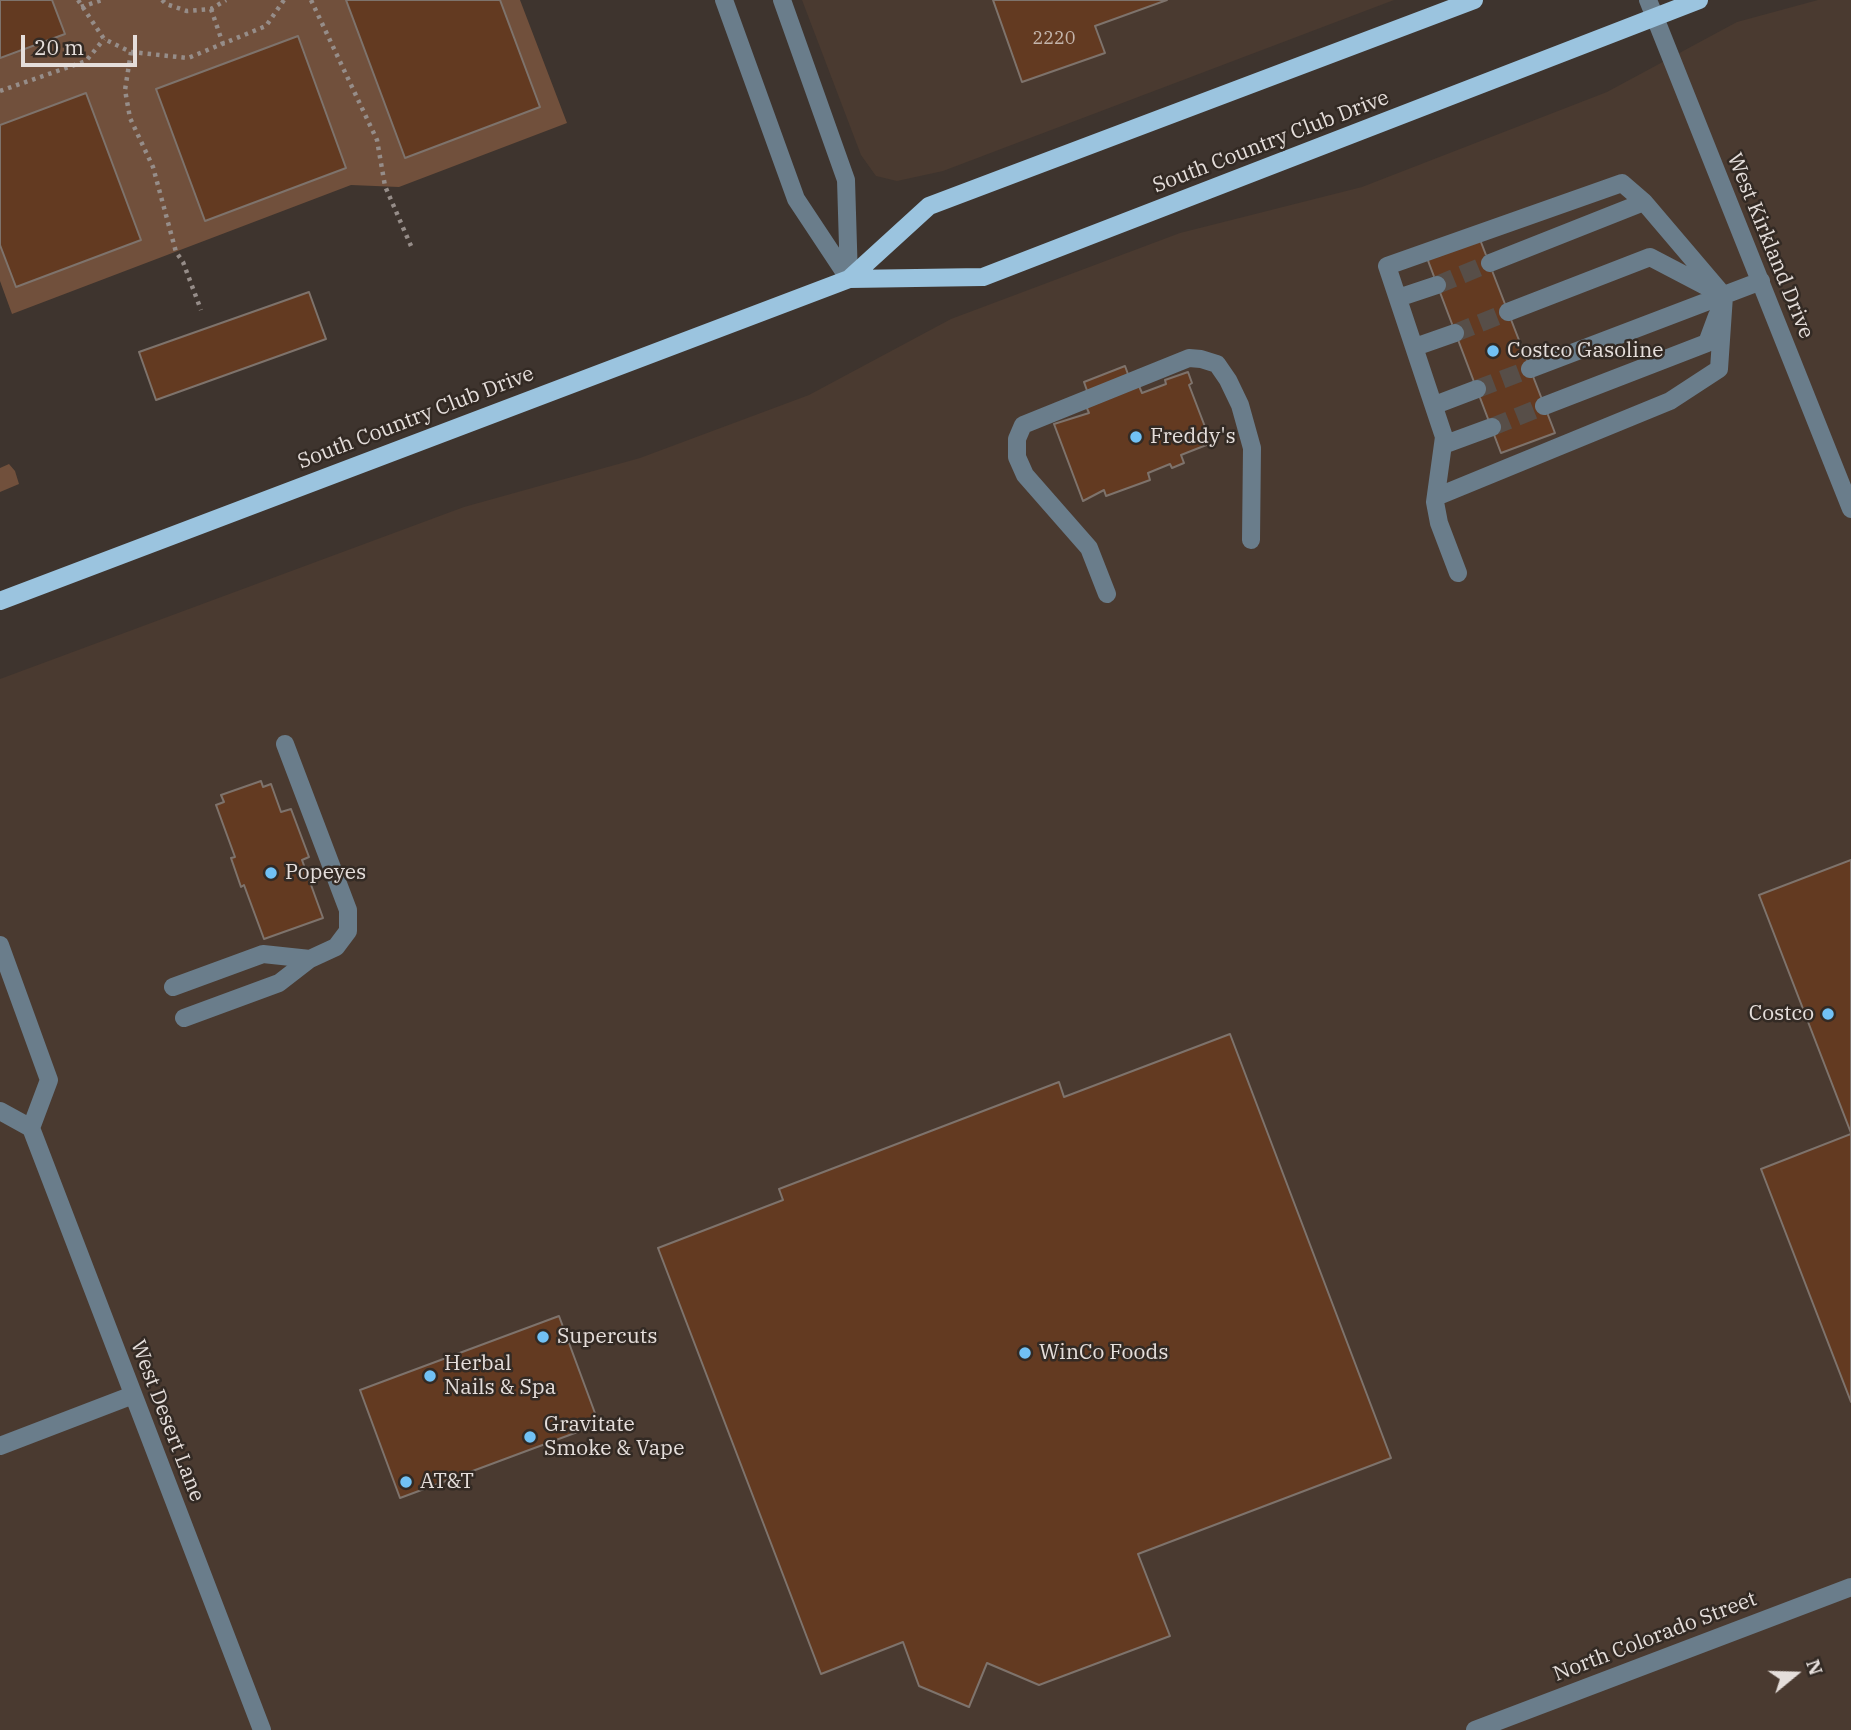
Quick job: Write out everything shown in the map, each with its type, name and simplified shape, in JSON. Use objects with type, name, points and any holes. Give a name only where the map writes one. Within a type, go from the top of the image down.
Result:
[{"type":"main road","name":"South Country Club Drive","points":[[849,279],[929,206],[1474,0]]},
{"type":"main road","name":"South Country Club Drive","points":[[0,601],[849,279],[983,277],[1699,0]]},
{"type":"street","points":[[724,0],[796,199],[849,279]]},
{"type":"street","points":[[782,0],[846,180],[849,279]]},
{"type":"street","name":"West Kirkland Drive","points":[[1647,0],[1851,509]]},
{"type":"street","points":[[1436,497],[1670,401],[1719,369],[1724,296],[1644,202],[1622,183],[1387,266],[1444,438],[1436,497],[1439,523],[1458,573]]},
{"type":"street","points":[[1490,263],[1644,202]]},
{"type":"street","points":[[1508,312],[1650,257],[1724,296]]},
{"type":"street","points":[[1530,369],[1761,281]]},
{"type":"street","points":[[1398,298],[1437,285]]},
{"type":"street","points":[[1544,407],[1707,343],[1724,296]]},
{"type":"street","points":[[1415,347],[1455,333]]},
{"type":"street","points":[[1107,594],[1089,548],[1025,475],[1017,457],[1017,439],[1023,425],[1189,358],[1217,364],[1240,405],[1252,448],[1251,540]]},
{"type":"street","points":[[1435,405],[1477,388]]},
{"type":"street","points":[[1443,445],[1492,427]]},
{"type":"street","points":[[184,1018],[279,983],[310,959],[336,947],[348,931],[348,910],[285,744]]},
{"type":"street","points":[[0,945],[49,1080],[31,1128],[0,1111]]},
{"type":"street","points":[[173,986],[263,954],[310,959]]},
{"type":"street","name":"West Desert Lane","points":[[31,1128],[262,1730]]},
{"type":"street","points":[[0,1446],[133,1395]]},
{"type":"street","name":"North Colorado Street","points":[[1475,1730],[1851,1587]]},
{"type":"path","points":[[78,0],[80,7],[104,39],[131,52],[188,58],[266,26],[284,0]]},
{"type":"path","points":[[80,7],[102,0]]},
{"type":"path","points":[[162,0],[187,11],[211,9],[226,0]]},
{"type":"path","points":[[311,0],[377,140],[385,186],[411,246]]},
{"type":"path","points":[[211,9],[223,44]]},
{"type":"path","points":[[0,91],[86,61],[104,39]]},
{"type":"path","points":[[131,52],[125,90],[130,118],[153,167],[176,252],[183,262],[201,310]]},
{"type":"shaded area","points":[[52,0],[346,0],[405,158],[540,107],[500,0],[520,0],[567,123],[399,187],[351,185],[12,314],[0,281],[0,245],[16,286],[141,239],[86,93],[0,125],[0,58],[64,34]],"holes":[[[298,37],[346,168],[205,221],[156,89]]]},
{"type":"shaded area","points":[[802,0],[1394,0],[943,171],[897,181],[876,176],[861,155]]},
{"type":"shaded area","points":[[1818,0],[1851,0],[1851,1730],[0,1730],[0,679],[464,507],[640,458],[809,395],[951,319],[1180,233],[1362,187],[1607,92],[1737,22]]},
{"type":"shaded area","points":[[9,464],[15,471],[19,484],[0,492],[0,468]]},
{"type":"building","points":[[0,0],[52,0],[65,34],[0,58]]},
{"type":"building","points":[[346,0],[500,0],[540,107],[405,158]]},
{"type":"building","points":[[993,0],[1167,0],[1095,26],[1105,53],[1022,82]]},
{"type":"building","points":[[298,36],[346,168],[205,221],[156,89]]},
{"type":"building","points":[[86,93],[141,240],[16,287],[0,245],[0,125]]},
{"type":"building","name":"Costco Gasoline","points":[[1479,237],[1555,433],[1501,453],[1427,258]]},
{"type":"building","points":[[309,292],[326,339],[156,400],[139,352]]},
{"type":"building","points":[[1125,366],[1133,388],[1092,405],[1084,382]]},
{"type":"building","name":"Freddy's","points":[[1188,372],[1192,383],[1189,385],[1207,432],[1210,431],[1214,442],[1181,455],[1184,463],[1172,468],[1170,464],[1148,473],[1150,480],[1106,496],[1104,490],[1083,501],[1054,424],[1089,413],[1086,406],[1139,386],[1142,393],[1166,384],[1165,380]]},
{"type":"building","name":"Popeyes","points":[[261,781],[263,787],[271,784],[281,812],[291,809],[309,857],[302,860],[323,918],[264,939],[244,885],[241,887],[231,858],[235,857],[216,805],[224,802],[221,795]]},
{"type":"building","name":"Costco","points":[[1851,860],[1851,1133],[1759,895]]},
{"type":"building","name":"WinCo Foods","points":[[1230,1034],[1391,1458],[1138,1554],[1170,1636],[1039,1685],[987,1663],[969,1707],[919,1686],[903,1642],[821,1674],[658,1248],[783,1200],[779,1189],[1059,1082],[1064,1097]]},
{"type":"building","points":[[1851,1134],[1851,1402],[1761,1169]]},
{"type":"building","points":[[559,1316],[599,1424],[400,1498],[360,1390]]},
{"type":"tunnel","points":[[1437,285],[1490,263]]},
{"type":"tunnel","points":[[1455,333],[1508,312]]},
{"type":"tunnel","points":[[1477,389],[1530,369]]},
{"type":"tunnel","points":[[1492,427],[1544,406]]},
{"type":"place","name":"Costco Gasoline","points":[[1493,351]]},
{"type":"place","name":"Freddy's","points":[[1136,437]]},
{"type":"place","name":"Popeyes","points":[[271,873]]},
{"type":"place","name":"Costco","points":[[1828,1014]]},
{"type":"place","name":"Supercuts","points":[[543,1337]]},
{"type":"place","name":"WinCo Foods","points":[[1025,1353]]},
{"type":"place","name":"Herbal Nails & Spa","points":[[430,1376]]},
{"type":"place","name":"Gravitate Smoke & Vape","points":[[530,1437]]},
{"type":"place","name":"AT&T","points":[[406,1482]]}]
